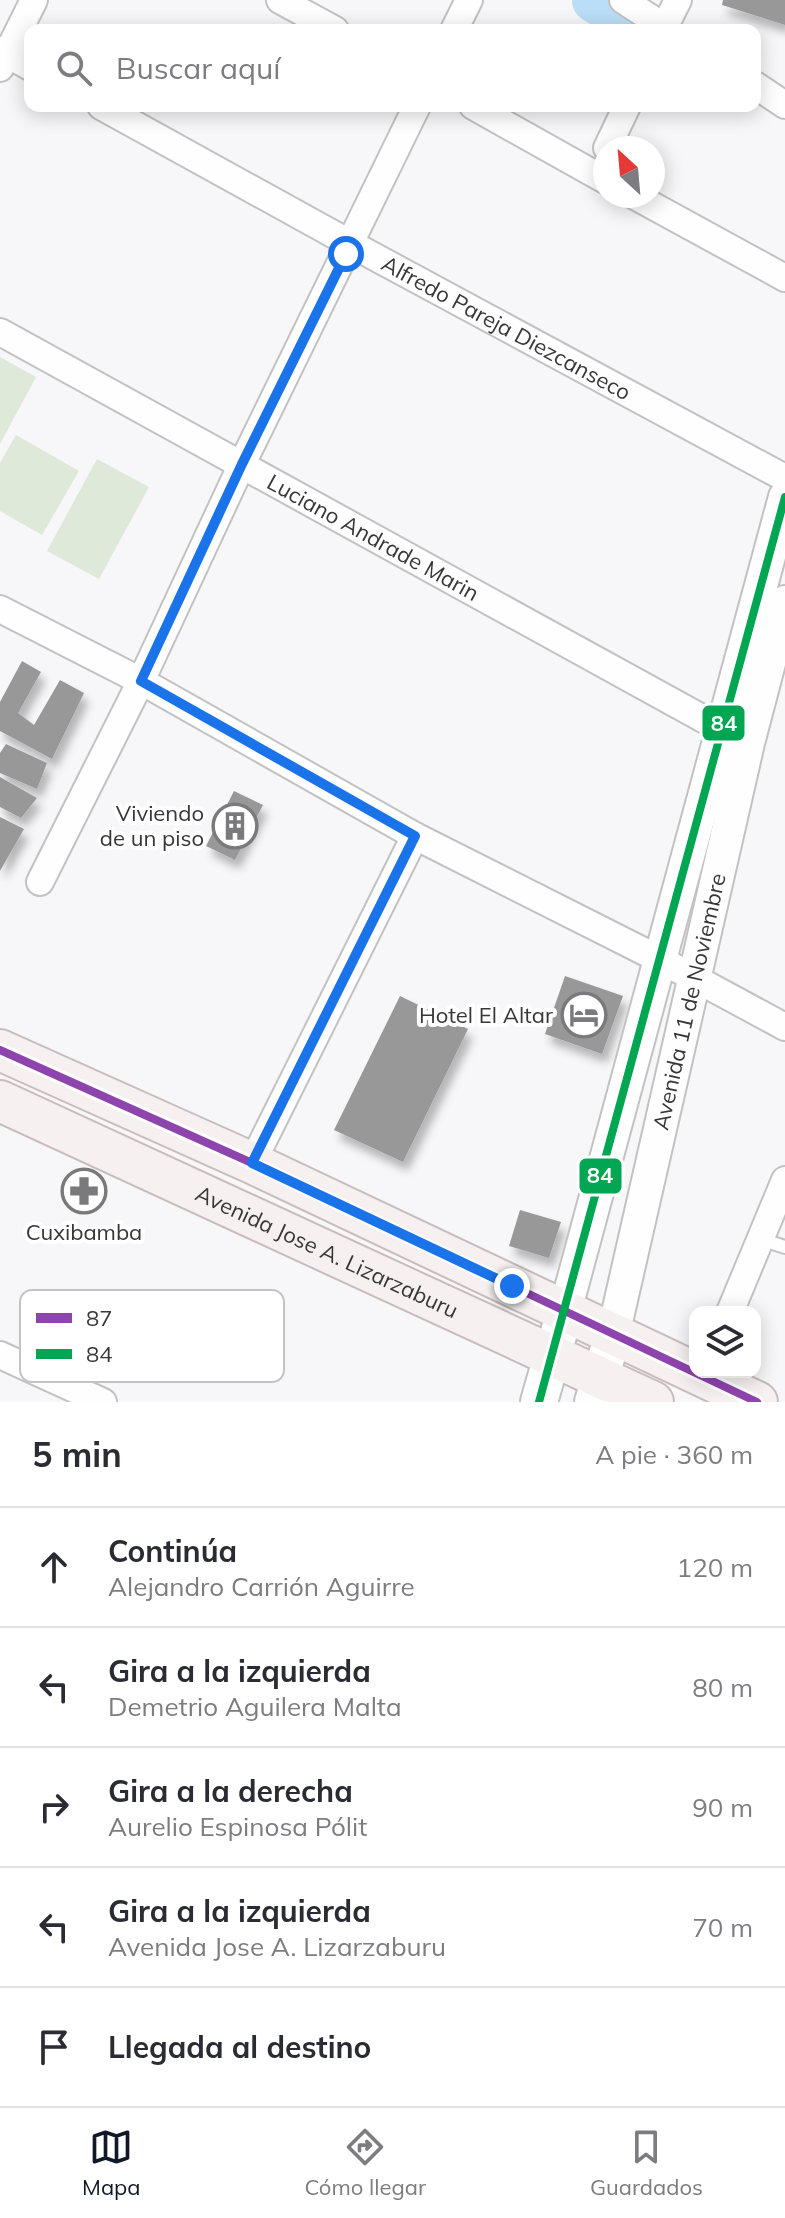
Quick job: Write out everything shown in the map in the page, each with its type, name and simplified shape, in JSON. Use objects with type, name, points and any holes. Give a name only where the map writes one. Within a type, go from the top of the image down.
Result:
[{"type":"main road","points":[[0,1050],[252,1163],[689,1368]]},
{"type":"main road","name":"Avenida Jose A. Lizarzaburu","points":[[0,1101],[552,1357],[596,1390],[653,1402]]},
{"type":"main road","name":"Avenida 11 de Noviembre","points":[[539,1402],[565,1311]]},
{"type":"main road","name":"Avenida 11 de Noviembre","points":[[596,1390],[613,1335]]},
{"type":"main road","points":[[710,1378],[757,1402]]},
{"type":"street","points":[[24,65],[2,57],[34,0]]},
{"type":"street","points":[[280,0],[324,24]]},
{"type":"street","points":[[457,24],[469,0]]},
{"type":"street","points":[[626,0],[660,24]]},
{"type":"street","points":[[670,24],[678,0]]},
{"type":"street","points":[[761,90],[785,105]]},
{"type":"street","name":"Alfredo Pareja Diezcanseco","points":[[112,112],[785,478]]},
{"type":"street","points":[[40,882],[141,681],[242,464],[414,112]]},
{"type":"street","points":[[486,112],[593,160]]},
{"type":"street","points":[[615,136],[625,112]]},
{"type":"street","points":[[657,208],[785,278]]},
{"type":"street","name":"Luciano Andrade Marin","points":[[0,332],[735,736]]},
{"type":"street","name":"Avenida 11 de Noviembre","points":[[613,1335],[693,978],[735,736],[785,497]]},
{"type":"street","name":"Avenida 11 de Noviembre","points":[[565,1311],[659,959],[735,736],[785,602]]},
{"type":"street","points":[[0,609],[141,681],[415,836],[659,959],[785,1027]]},
{"type":"street","points":[[252,1163],[415,836]]},
{"type":"street","points":[[734,1306],[773,1243],[785,1180]]},
{"type":"street","points":[[0,1355],[20,1364]]},
{"type":"street","points":[[59,1382],[103,1402]]},
{"type":"green space","points":[[0,357],[36,377],[0,444]]},
{"type":"green space","points":[[16,435],[79,471],[42,535],[0,511],[0,463]]},
{"type":"green space","points":[[97,459],[149,487],[99,579],[47,551]]},
{"type":"building","points":[[723,0],[785,0],[785,25],[722,5]]},
{"type":"building","points":[[22,661],[41,672],[18,713],[34,725],[60,680],[84,693],[52,759],[0,731],[0,702]]},
{"type":"building","points":[[6,744],[47,763],[37,789],[0,773],[0,753]]},
{"type":"building","points":[[0,777],[37,798],[21,818],[0,807]]},
{"type":"building","name":"Viviendo de un piso","points":[[234,791],[263,805],[235,860],[206,846]]},
{"type":"building","points":[[0,817],[24,829],[0,871]]},
{"type":"building","name":"Hotel El Altar","points":[[565,976],[623,996],[602,1054],[545,1034]]},
{"type":"building","points":[[400,996],[468,1029],[403,1162],[334,1130]]},
{"type":"building","points":[[520,1210],[561,1222],[549,1258],[509,1246]]},
{"type":"waterway","points":[[595,0],[637,24]]},
{"type":"transit line","name":"84","points":[[539,1402],[785,497]]},
{"type":"transit line","name":"87","points":[[0,1050],[252,1163],[757,1402]]},
{"type":"place","name":"Viviendo de un piso","points":[[235,826]]},
{"type":"place","name":"Hotel El Altar","points":[[584,1015]]},
{"type":"place","name":"Cuxibamba","points":[[84,1191]]},
{"type":"route","points":[[346,254],[242,464],[141,681],[415,836],[252,1163],[512,1286]]}]
